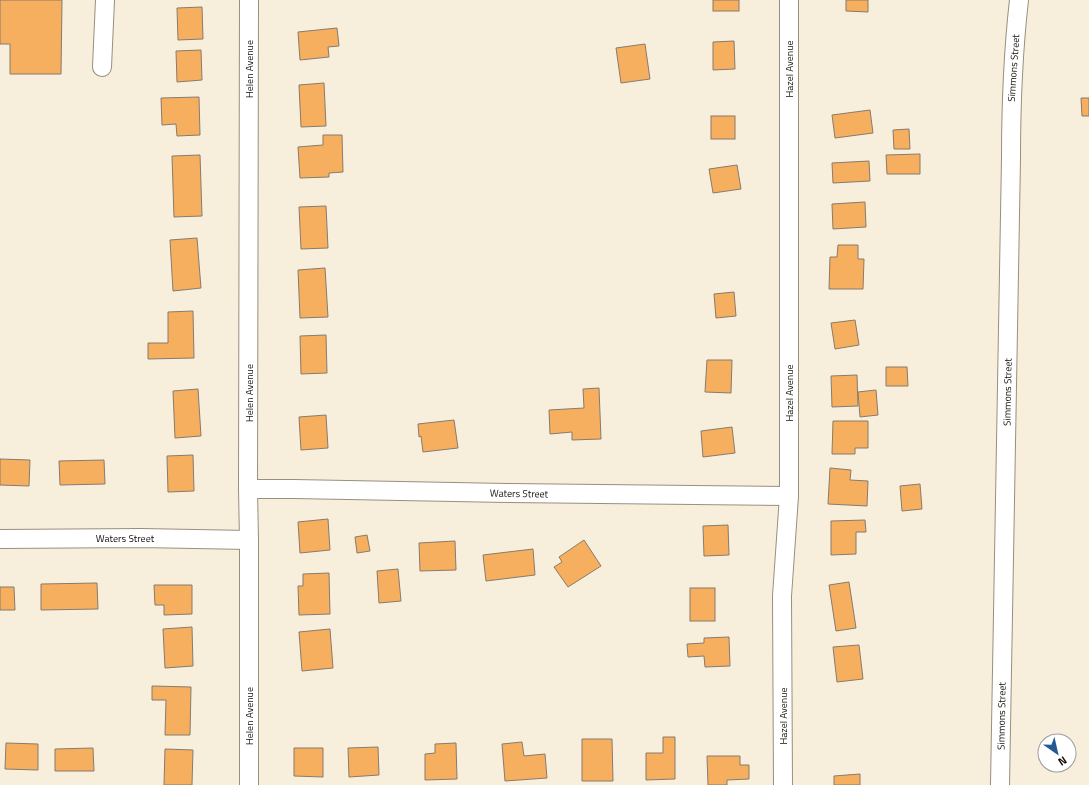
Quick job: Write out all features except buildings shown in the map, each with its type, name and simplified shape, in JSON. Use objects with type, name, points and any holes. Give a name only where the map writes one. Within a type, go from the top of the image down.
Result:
[{"type":"street","points":[[102,67],[105,0]]},
{"type":"street","name":"Helen Avenue","points":[[249,0],[249,785]]},
{"type":"street","name":"Hazel Avenue","points":[[783,785],[782,596],[789,496],[789,0]]},
{"type":"street","name":"Simmons Street","points":[[1000,785],[1011,111],[1019,0]]},
{"type":"street","name":"Waters Street","points":[[248,489],[789,496]]},
{"type":"street","name":"Waters Street","points":[[0,539],[140,538],[249,540]]}]
